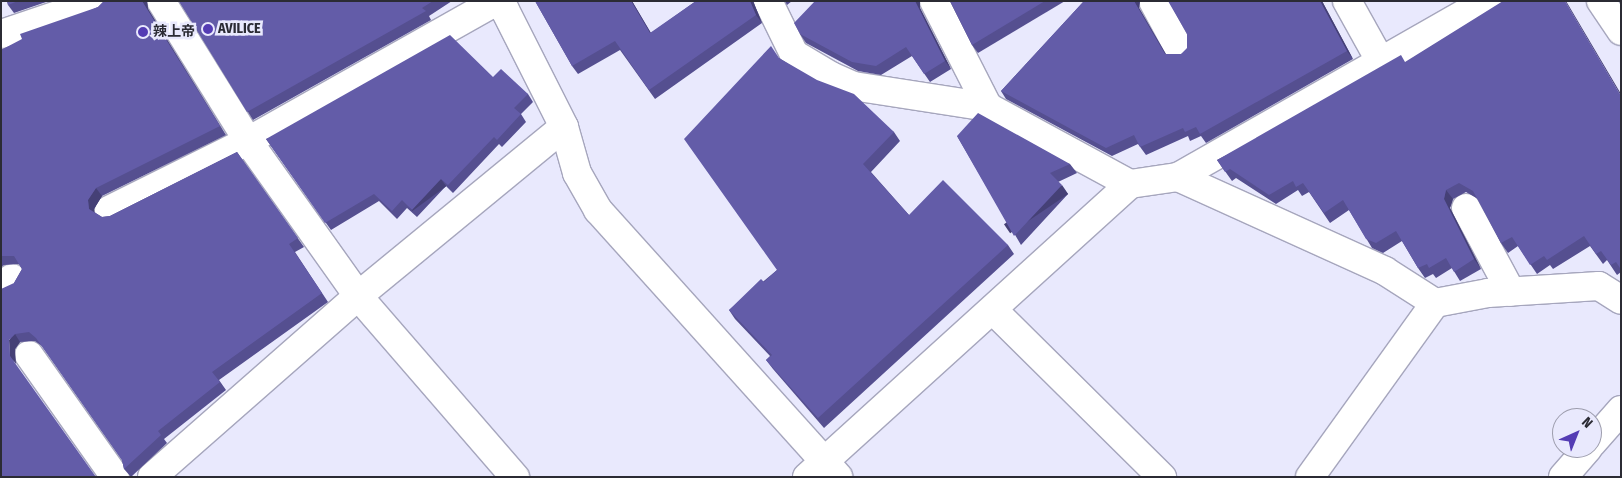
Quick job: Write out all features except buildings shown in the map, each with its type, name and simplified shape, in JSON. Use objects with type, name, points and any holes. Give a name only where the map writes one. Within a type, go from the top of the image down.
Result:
[{"type":"street","points":[[1,34],[99,1]]},
{"type":"street","points":[[161,1],[248,141],[358,296],[515,477]]},
{"type":"street","points":[[768,1],[794,54],[853,86],[988,107],[1130,184]]},
{"type":"street","points":[[934,1],[988,107]]},
{"type":"street","points":[[1153,1],[1179,49]]},
{"type":"street","points":[[1347,1],[1381,62]]},
{"type":"street","points":[[109,210],[248,141],[495,2],[505,10],[564,127],[578,173],[598,210],[823,471],[993,310],[1130,184],[1178,177],[1487,1]]},
{"type":"street","points":[[1601,1],[1621,31]]},
{"type":"street","points":[[170,472],[358,296],[564,127]]},
{"type":"street","points":[[1178,177],[1385,271],[1435,303],[1511,292],[1599,286],[1621,300]]},
{"type":"street","points":[[1466,208],[1511,292]]},
{"type":"street","points":[[1310,477],[1435,303]]},
{"type":"street","points":[[993,310],[1162,477]]},
{"type":"street","points":[[29,355],[115,477]]},
{"type":"street","points":[[1563,477],[1579,458]]},
{"type":"place","name":"AVILICE","points":[[208,29]]},
{"type":"place","name":"辣上帝","points":[[143,32]]}]
